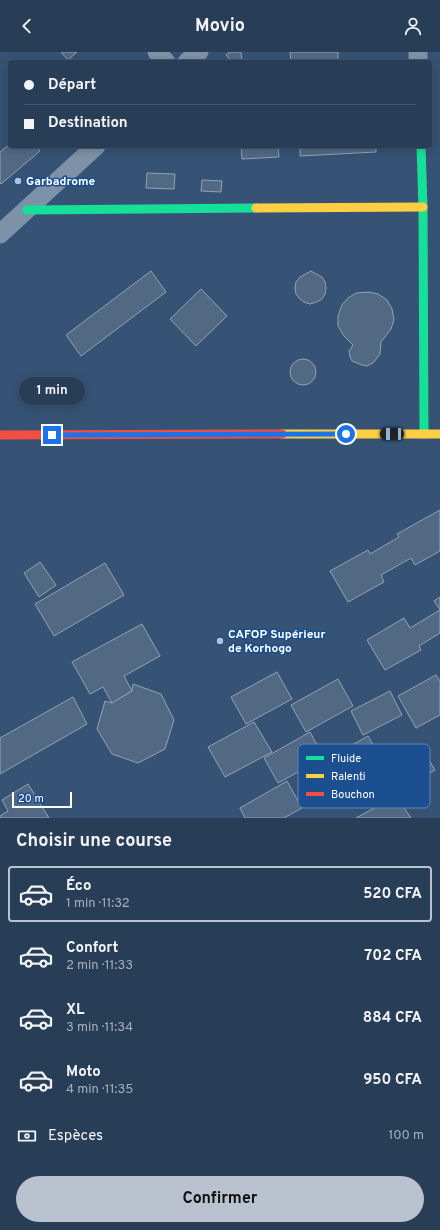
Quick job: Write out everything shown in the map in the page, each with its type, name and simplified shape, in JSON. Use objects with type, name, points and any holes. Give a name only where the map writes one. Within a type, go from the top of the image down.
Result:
[{"type":"street","points":[[157,52],[164,60]]},
{"type":"street","points":[[189,60],[199,52]]},
{"type":"street","points":[[0,234],[94,148]]},
{"type":"street","points":[[421,148],[423,207],[424,434]]},
{"type":"street","points":[[27,210],[423,207]]},
{"type":"street","points":[[0,435],[440,434]]},
{"type":"building","points":[[61,52],[77,52],[68,60]]},
{"type":"building","points":[[230,52],[241,52],[242,60],[230,60],[226,55]]},
{"type":"building","points":[[290,52],[338,52],[338,60],[291,60]]},
{"type":"building","points":[[8,146],[8,148],[38,148],[40,151],[1,184],[0,152]]},
{"type":"building","points":[[241,148],[278,148],[279,157],[242,159]]},
{"type":"building","points":[[300,148],[376,148],[376,152],[300,156]]},
{"type":"building","points":[[147,173],[175,174],[174,189],[146,188]]},
{"type":"building","points":[[202,180],[222,181],[221,192],[201,191]]},
{"type":"building","points":[[151,271],[166,292],[81,356],[66,335]]},
{"type":"building","points":[[311,271],[322,277],[326,288],[322,299],[310,304],[300,299],[296,294],[295,288],[296,282],[300,277]]},
{"type":"building","points":[[201,289],[227,316],[196,346],[170,319]]},
{"type":"building","points":[[369,292],[378,294],[387,300],[392,309],[394,320],[391,329],[381,342],[380,354],[373,363],[367,366],[352,361],[349,351],[353,345],[344,336],[338,326],[338,316],[342,305],[348,298],[356,293]]},
{"type":"building","points":[[303,359],[312,363],[316,372],[312,381],[303,385],[294,381],[290,372],[294,363]]},
{"type":"building","points":[[440,510],[440,551],[415,565],[411,558],[381,575],[384,582],[348,602],[330,571],[368,550],[370,554],[399,537],[397,534]]},
{"type":"building","points":[[40,562],[56,585],[39,597],[24,573]]},
{"type":"building","points":[[105,563],[124,595],[54,636],[35,604]]},
{"type":"building","points":[[440,597],[440,610],[434,601]]},
{"type":"building","points":[[440,610],[440,633],[419,646],[421,650],[385,670],[367,640],[404,618],[410,628]]},
{"type":"building","points":[[142,624],[160,656],[124,676],[132,691],[112,703],[103,687],[90,694],[72,662]]},
{"type":"building","points":[[277,672],[292,699],[246,724],[231,697]]},
{"type":"building","points":[[436,675],[440,681],[440,715],[416,728],[398,696]]},
{"type":"building","points":[[338,679],[353,706],[306,732],[291,705]]},
{"type":"building","points":[[133,684],[161,694],[174,720],[165,749],[138,763],[112,754],[97,729],[105,701],[112,703],[132,691]]},
{"type":"building","points":[[390,691],[402,715],[363,735],[351,711]]},
{"type":"building","points":[[73,697],[87,724],[0,774],[0,738]]},
{"type":"building","points":[[254,722],[272,752],[225,777],[208,747]]},
{"type":"building","points":[[310,732],[316,744],[298,744],[298,772],[278,783],[264,758]]},
{"type":"building","points":[[368,736],[373,744],[354,744]]},
{"type":"building","points":[[430,762],[435,770],[430,773]]},
{"type":"building","points":[[287,781],[298,801],[298,808],[302,808],[284,818],[245,818],[240,808]]},
{"type":"building","points":[[28,784],[49,818],[0,818],[0,816],[8,811],[2,800]]},
{"type":"building","points":[[374,808],[404,808],[411,818],[356,818]]},
{"type":"traffic: fast","points":[[421,148],[423,207],[424,434]]},
{"type":"traffic: fast","points":[[27,210],[256,208]]},
{"type":"traffic: slow","points":[[256,208],[423,207]]},
{"type":"traffic: slow","points":[[282,434],[440,434]]},
{"type":"traffic: jam","points":[[0,435],[282,434]]},
{"type":"place","name":"Garbadrome","points":[[18,181]]},
{"type":"place","name":"CAFOP Supérieur de Korhogo","points":[[220,641]]},
{"type":"route","points":[[52,435],[346,434]]}]
